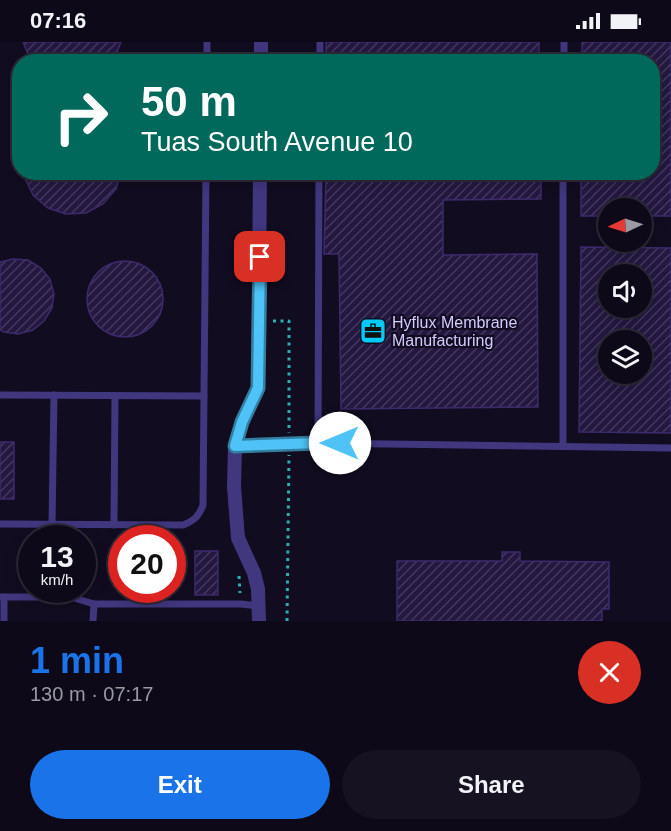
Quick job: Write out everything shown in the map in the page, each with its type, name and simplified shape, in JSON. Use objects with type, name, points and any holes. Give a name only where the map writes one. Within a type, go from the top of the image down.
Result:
[{"type":"street","points":[[258,621],[258,589],[254,573],[238,538],[234,487],[235,446],[242,422],[258,388],[260,180]]},
{"type":"lane","points":[[183,525],[192,522],[200,514],[203,505],[206,180]]},
{"type":"lane","points":[[318,443],[319,180]]},
{"type":"lane","points":[[563,180],[563,447]]},
{"type":"lane","points":[[0,395],[204,396]]},
{"type":"lane","points":[[52,525],[54,395]]},
{"type":"lane","points":[[114,525],[115,396]]},
{"type":"lane","points":[[235,446],[318,443],[671,448]]},
{"type":"lane","points":[[0,525],[18,525]]},
{"type":"lane","points":[[4,621],[2,597],[71,597],[94,604],[259,606]]},
{"type":"lane","points":[[93,621],[94,604]]},
{"type":"path","points":[[260,321],[289,321],[287,621]]},
{"type":"building","points":[[23,42],[121,42],[116,54],[28,54]]},
{"type":"building","points":[[326,42],[539,42],[539,54],[326,54]]},
{"type":"building","points":[[582,42],[671,42],[671,216],[652,216],[652,198],[598,198],[598,216],[581,216],[581,180],[660,180],[660,54],[582,54]]},
{"type":"building","points":[[26,180],[119,180],[116,189],[103,204],[86,213],[66,214],[48,208],[33,195]]},
{"type":"building","points":[[326,180],[541,180],[541,199],[443,200],[443,255],[537,254],[538,407],[341,409],[339,254],[324,254]]},
{"type":"building","points":[[581,247],[598,247],[598,252],[652,252],[652,248],[671,248],[671,433],[579,432]]},
{"type":"building","points":[[13,259],[28,260],[41,268],[50,279],[54,294],[52,308],[44,321],[33,330],[18,334],[0,330],[0,262]]},
{"type":"building","points":[[125,261],[139,264],[152,272],[160,285],[163,299],[160,313],[152,326],[139,334],[125,337],[111,334],[98,326],[90,313],[87,299],[90,285],[98,272],[111,264]]},
{"type":"building","points":[[0,442],[14,442],[14,499],[0,499]]},
{"type":"building","points":[[195,551],[218,551],[218,595],[195,595]]},
{"type":"building","points":[[502,552],[520,552],[520,561],[609,562],[609,609],[602,609],[602,621],[397,621],[397,561],[502,561]]},
{"type":"place","name":"Hyflux Membrane Manufacturing","points":[[373,331]]},
{"type":"route","points":[[260,257],[258,388],[242,422],[235,446],[340,443]]}]
